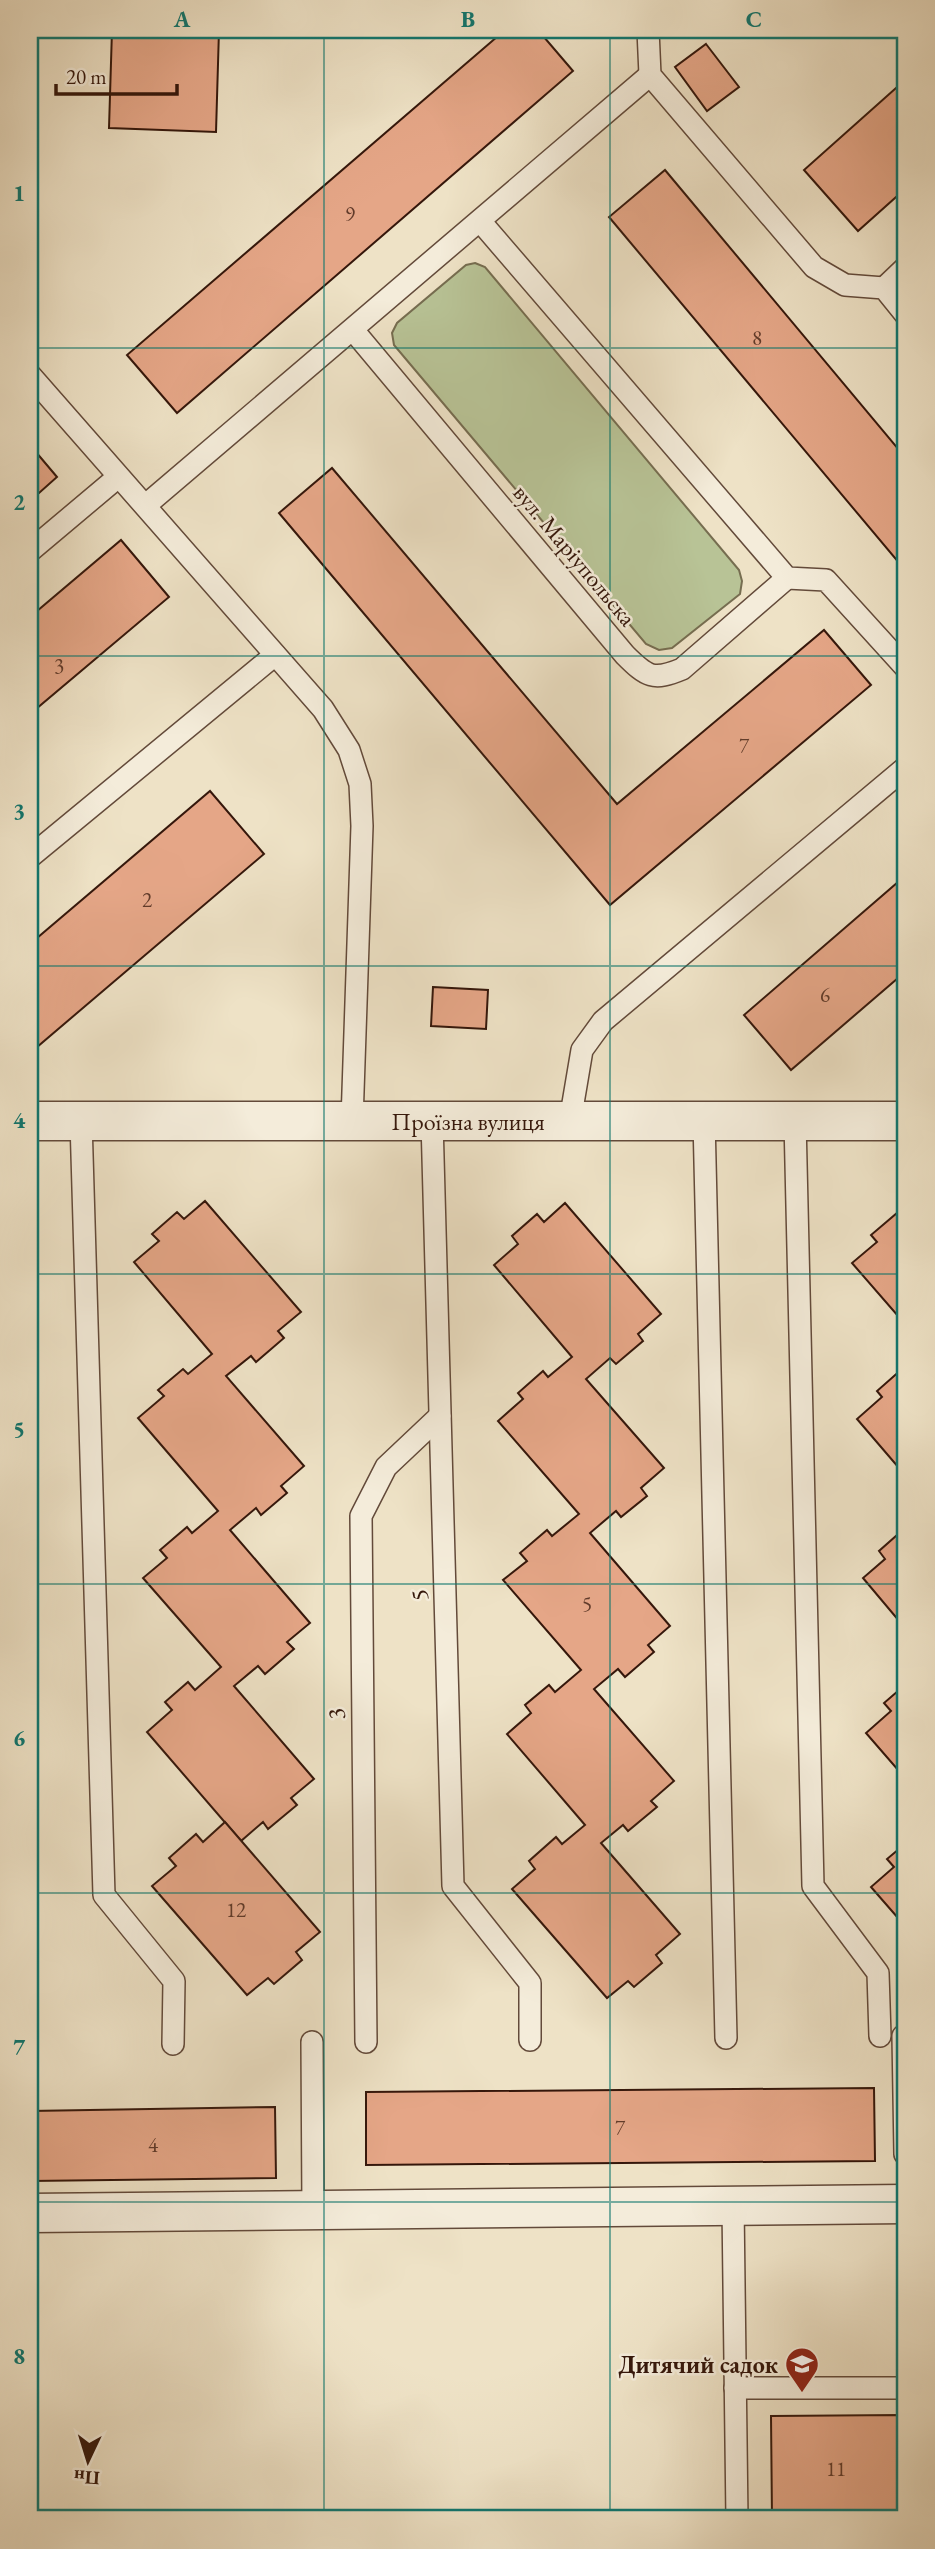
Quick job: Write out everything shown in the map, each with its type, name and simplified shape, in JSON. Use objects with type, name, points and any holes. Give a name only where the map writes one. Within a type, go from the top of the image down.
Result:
[{"type":"street","name":"Проїзна вулиця","points":[[30,1121],[905,1121]]},
{"type":"street","points":[[30,2213],[905,2204]]},
{"type":"lane","points":[[648,30],[650,75],[814,267],[845,285],[884,288],[905,314]]},
{"type":"lane","points":[[146,505],[650,75]]},
{"type":"lane","points":[[480,221],[787,578],[827,580],[905,667]]},
{"type":"lane","points":[[884,288],[905,268]]},
{"type":"lane","name":"вул. Маріупольска","points":[[353,330],[625,655],[644,674],[661,678],[682,669],[787,578]]},
{"type":"lane","points":[[30,375],[323,709],[349,750],[360,784],[362,826],[352,1121]]},
{"type":"lane","points":[[30,551],[118,477]]},
{"type":"lane","points":[[30,857],[275,655]]},
{"type":"lane","points":[[570,1121],[582,1051],[603,1021],[905,768]]},
{"type":"lane","points":[[81,1121],[104,1895],[174,1982],[173,2044]]},
{"type":"lane","name":"5","points":[[432,1121],[453,1886],[530,1983],[530,2040]]},
{"type":"lane","points":[[704,1121],[726,2038]]},
{"type":"lane","points":[[795,1121],[813,1886],[878,1973],[880,2036]]},
{"type":"lane","name":"3","points":[[366,2042],[361,1516],[386,1466],[440,1416]]},
{"type":"lane","points":[[903,2036],[905,2154]]},
{"type":"lane","points":[[312,2042],[313,2210]]},
{"type":"lane","points":[[733,2206],[737,2519]]},
{"type":"lane","points":[[735,2388],[905,2388]]},
{"type":"green space","points":[[475,263],[485,267],[739,570],[742,581],[740,594],[672,648],[659,650],[646,644],[394,345],[392,333],[397,323],[466,265]]},
{"type":"building","points":[[112,30],[219,30],[216,132],[109,128]]},
{"type":"building","points":[[505,30],[538,30],[573,71],[177,413],[127,355]]},
{"type":"building","points":[[706,44],[739,87],[707,111],[675,67]]},
{"type":"building","points":[[905,80],[905,189],[858,231],[804,170]]},
{"type":"building","points":[[665,170],[905,457],[905,570],[609,217]]},
{"type":"building","points":[[30,445],[57,477],[30,501]]},
{"type":"building","points":[[332,468],[617,804],[824,630],[871,685],[610,905],[279,513]]},
{"type":"building","points":[[121,540],[169,597],[30,714],[30,617]]},
{"type":"building","points":[[210,791],[264,854],[30,1053],[30,944]]},
{"type":"building","points":[[905,876],[905,972],[791,1070],[744,1015]]},
{"type":"building","points":[[433,987],[488,990],[486,1029],[431,1026]]},
{"type":"building","points":[[205,1201],[301,1312],[278,1331],[284,1338],[256,1362],[251,1356],[226,1376],[304,1466],[281,1486],[287,1493],[261,1515],[256,1508],[230,1530],[310,1623],[287,1642],[294,1649],[265,1674],[258,1666],[234,1686],[314,1779],[291,1798],[297,1805],[268,1829],[263,1822],[241,1841],[147,1732],[172,1710],[165,1702],[188,1682],[195,1690],[221,1667],[143,1578],[167,1558],[160,1550],[187,1527],[192,1533],[218,1511],[138,1418],[164,1396],[158,1390],[183,1369],[188,1374],[212,1354],[134,1262],[159,1241],[152,1234],[177,1212],[184,1219]]},
{"type":"building","points":[[565,1203],[661,1314],[638,1334],[643,1341],[616,1364],[610,1358],[586,1379],[664,1468],[641,1488],[647,1496],[621,1517],[616,1511],[590,1533],[670,1626],[648,1645],[654,1652],[625,1677],[618,1669],[594,1689],[674,1781],[651,1801],[657,1807],[628,1831],[623,1825],[601,1843],[680,1934],[656,1955],[662,1963],[634,1987],[628,1981],[607,1998],[512,1889],[535,1869],[529,1861],[556,1837],[562,1844],[585,1825],[507,1734],[531,1713],[525,1705],[549,1685],[555,1692],[581,1670],[503,1580],[527,1561],[520,1553],[547,1530],[552,1536],[579,1514],[498,1421],[523,1399],[518,1393],[543,1371],[548,1377],[572,1357],[494,1265],[518,1244],[512,1236],[537,1214],[544,1222]]},
{"type":"building","points":[[897,1213],[903,1220],[905,1218],[905,1324],[852,1263],[877,1242],[871,1235]]},
{"type":"building","points":[[902,1369],[905,1373],[905,1475],[857,1419],[882,1397],[877,1391]]},
{"type":"building","points":[[905,1528],[905,1628],[863,1578],[885,1559],[879,1551]]},
{"type":"building","points":[[905,1685],[905,1778],[866,1733],[891,1711],[884,1703]]},
{"type":"building","points":[[225,1822],[320,1932],[296,1952],[302,1960],[274,1984],[268,1978],[247,1995],[152,1886],[176,1866],[169,1858],[196,1834],[203,1842]]},
{"type":"building","points":[[905,1844],[905,1926],[871,1887],[894,1867],[887,1859]]},
{"type":"building","points":[[874,2088],[875,2161],[366,2165],[366,2092]]},
{"type":"building","points":[[275,2107],[276,2178],[30,2181],[30,2111]]},
{"type":"building","points":[[900,2415],[901,2519],[772,2519],[771,2416]]},
{"type":"place","name":"Дитячий садок","points":[[802,2394]]}]
